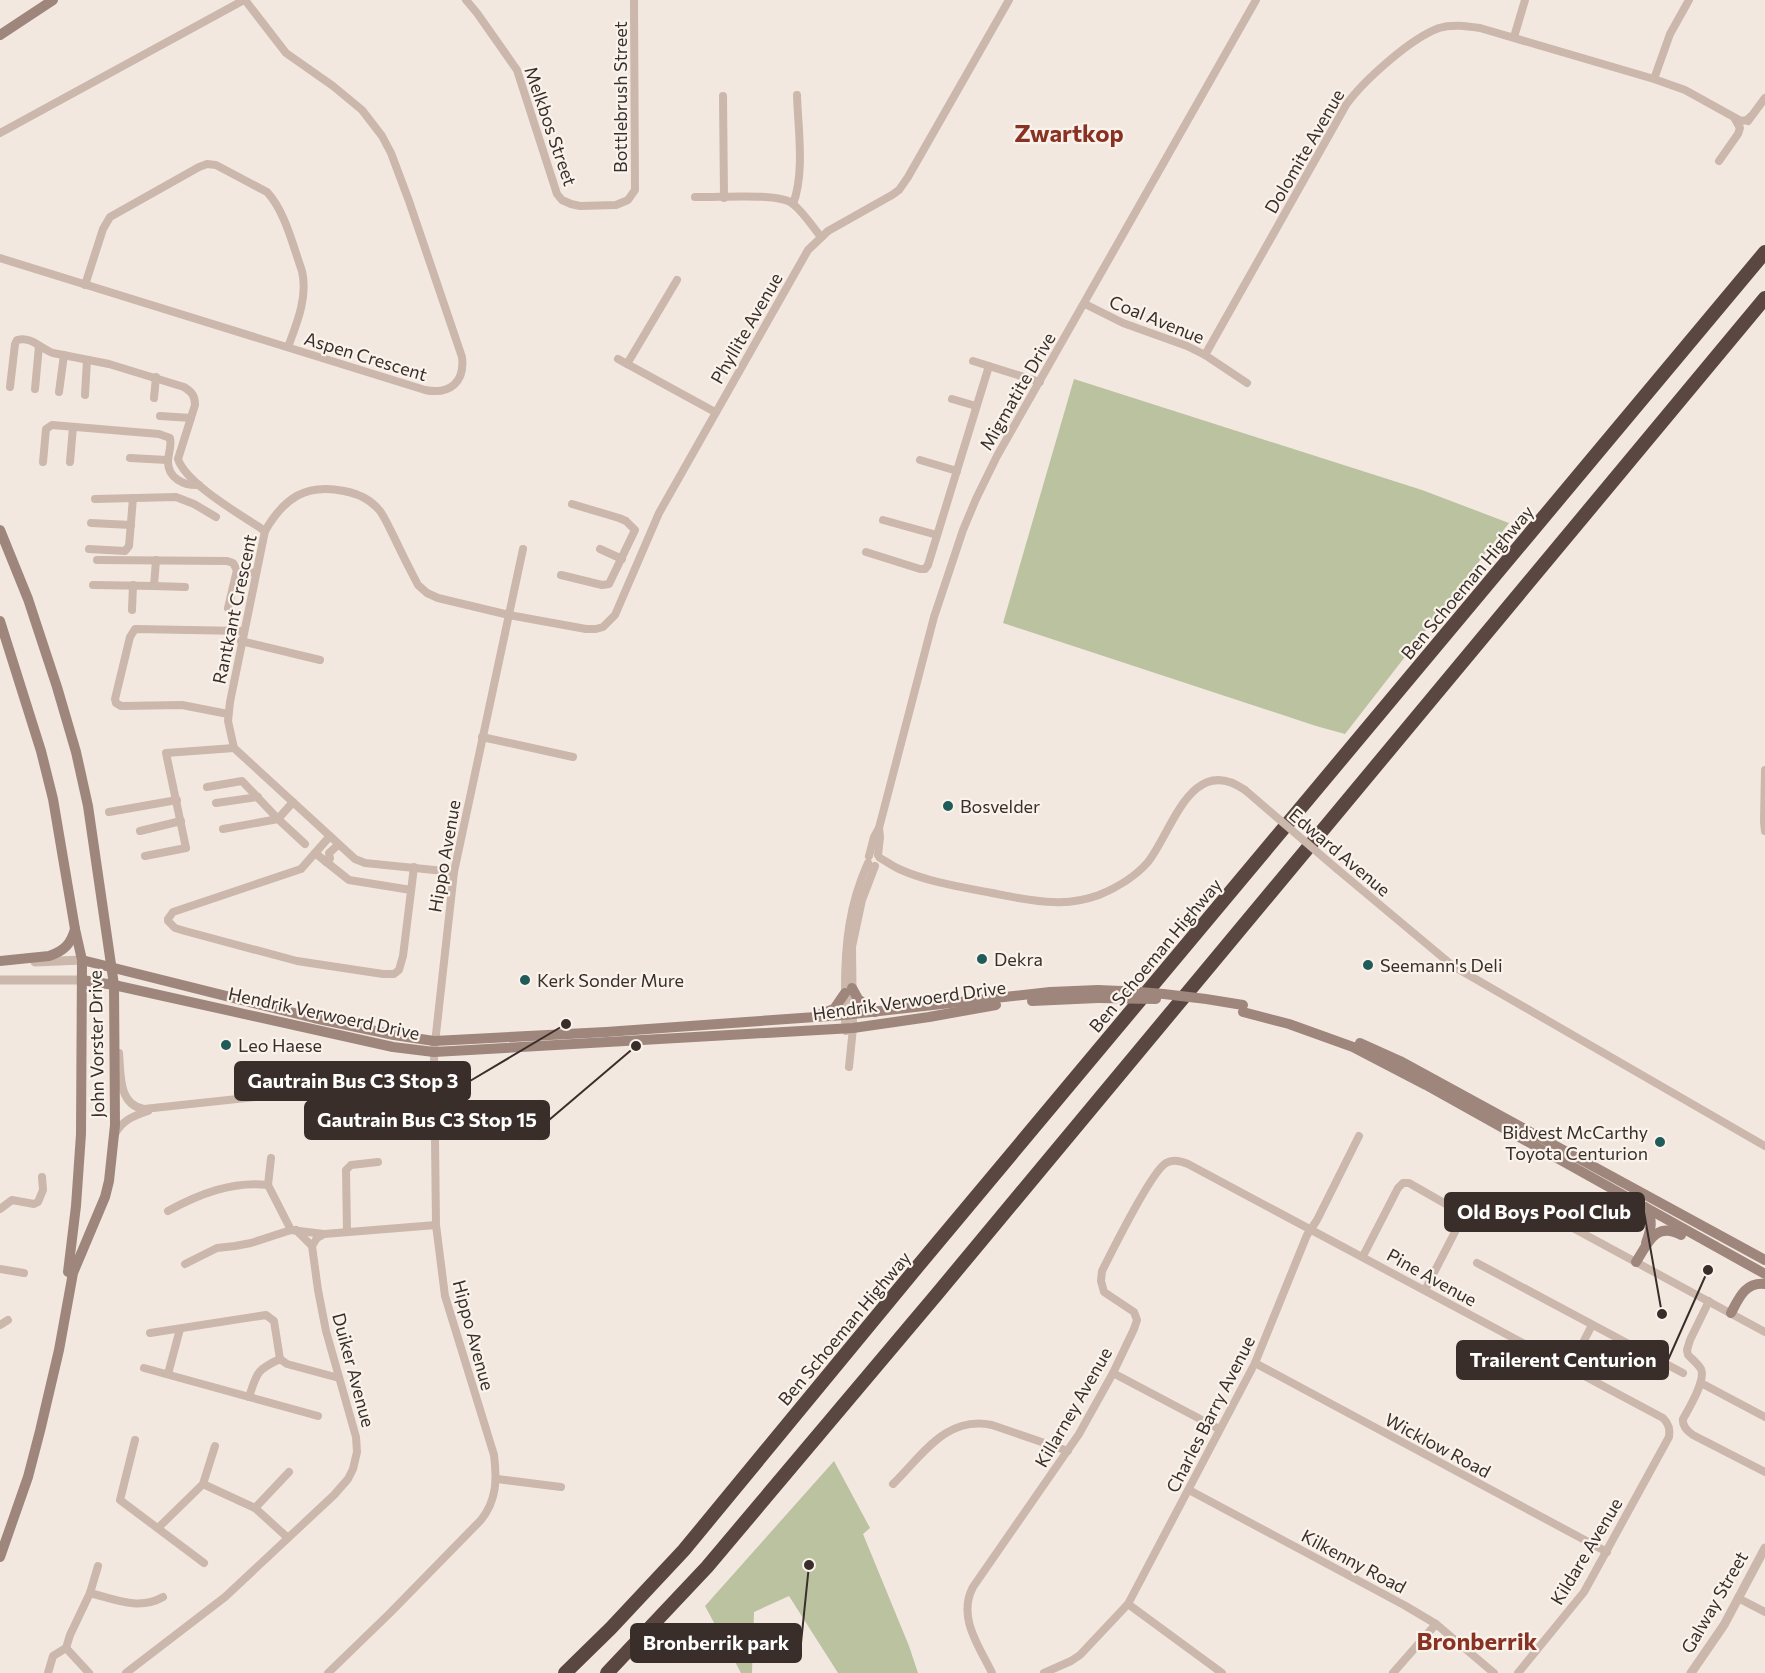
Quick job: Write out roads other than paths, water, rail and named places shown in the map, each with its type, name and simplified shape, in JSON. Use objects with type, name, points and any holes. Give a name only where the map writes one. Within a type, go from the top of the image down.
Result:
[{"type":"highway","name":"Ben Schoeman Highway","points":[[565,1673],[684,1550],[1765,252]]},
{"type":"highway","points":[[607,1673],[707,1567],[930,1304],[1765,297]]},
{"type":"main road","points":[[0,34],[53,0]]},
{"type":"main road","name":"John Vorster Drive","points":[[0,530],[28,599],[76,752],[88,806],[114,985],[114,1135],[109,1181],[105,1197],[73,1273],[59,1350],[40,1431],[28,1477],[0,1557]]},
{"type":"main road","name":"John Vorster Drive","points":[[0,621],[41,751],[53,799],[82,960],[81,1134],[69,1271],[55,1349],[39,1418],[24,1476],[0,1544]]},
{"type":"main road","points":[[0,963],[49,956],[62,951],[71,942],[75,929]]},
{"type":"main road","name":"Hendrik Verwoerd Drive","points":[[82,960],[434,1046],[848,1015],[1050,992],[1164,993],[1192,996],[1243,1009],[1353,1047],[1426,1085],[1765,1274]]},
{"type":"main road","name":"Hendrik Verwoerd Drive","points":[[82,980],[382,1044],[434,1046],[849,1028],[1005,1004],[1098,994]]},
{"type":"main road","points":[[813,1017],[834,1009],[848,990],[875,1012]]},
{"type":"main road","name":"Hendrik Verwoerd Drive","points":[[1243,1009],[1289,1017],[1341,1035],[1400,1061],[1765,1260]]},
{"type":"main road","points":[[1644,1249],[1652,1223],[1645,1207]]},
{"type":"main road","points":[[1636,1262],[1653,1237],[1660,1231],[1672,1230],[1708,1249],[1752,1267]]},
{"type":"main road","points":[[1731,1313],[1744,1290],[1753,1285],[1765,1284]]},
{"type":"street","name":"Aspen Crescent","points":[[0,133],[244,0],[286,53],[333,86],[362,110],[382,136],[409,201],[462,357],[463,367],[455,384],[443,391],[431,392],[0,258]]},
{"type":"street","name":"Melkbos Street","points":[[466,0],[517,70],[537,127],[554,187],[560,198],[566,202]]},
{"type":"street","name":"Bottlebrush Street","points":[[566,202],[580,206],[616,205],[624,203],[633,194],[635,169],[634,0]]},
{"type":"street","name":"Phyllite Avenue","points":[[509,615],[596,629],[603,627],[615,615],[659,513],[802,259],[821,237],[899,190],[1009,0]]},
{"type":"street","name":"Migmatite Drive","points":[[849,1067],[848,990],[844,966],[854,902],[874,860],[872,842],[879,828],[934,617],[963,530],[997,456],[1256,0]]},
{"type":"street","points":[[1514,37],[1525,0]]},
{"type":"street","points":[[1654,79],[1670,34],[1689,0]]},
{"type":"street","name":"Dolomite Avenue","points":[[1205,354],[1346,105],[1366,81],[1430,32],[1440,28],[1464,25],[1514,37],[1654,79],[1695,95],[1734,118]]},
{"type":"street","points":[[793,204],[798,192],[800,161],[797,95]]},
{"type":"street","points":[[723,96],[724,198]]},
{"type":"street","points":[[1719,161],[1765,98]]},
{"type":"street","points":[[1734,118],[1744,121],[1750,117]]},
{"type":"street","points":[[1734,118],[1740,128],[1738,134]]},
{"type":"street","points":[[85,285],[103,229],[110,217],[199,167],[207,164],[216,165],[267,192],[273,198],[280,213],[305,280],[303,301],[288,347]]},
{"type":"street","points":[[695,197],[781,198],[793,204],[821,237]]},
{"type":"street","points":[[627,364],[677,280]]},
{"type":"street","name":"Coal Avenue","points":[[1085,304],[1123,323],[1205,354],[1247,383]]},
{"type":"street","points":[[10,387],[17,340],[21,338],[30,340],[44,350],[156,377],[184,387],[195,398],[178,459],[180,467],[202,487],[265,531]]},
{"type":"street","points":[[36,389],[39,346]]},
{"type":"street","points":[[59,393],[64,355]]},
{"type":"street","points":[[618,359],[715,412]]},
{"type":"street","points":[[85,394],[87,360]]},
{"type":"street","points":[[973,361],[1040,382]]},
{"type":"street","points":[[866,552],[920,569],[925,569],[928,565],[989,366]]},
{"type":"street","points":[[154,398],[156,377]]},
{"type":"street","points":[[952,399],[976,406]]},
{"type":"street","points":[[159,416],[190,418]]},
{"type":"street","points":[[43,462],[46,429],[52,425],[166,435],[171,442],[168,468],[172,476],[187,484],[202,487]]},
{"type":"street","points":[[70,462],[73,427]]},
{"type":"street","points":[[130,458],[168,460]]},
{"type":"street","points":[[920,460],[957,471]]},
{"type":"street","points":[[194,504],[202,487]]},
{"type":"street","name":"Rantkant Crescent","points":[[234,748],[228,714],[265,531],[283,506],[302,492],[322,488],[365,498],[381,513],[422,590],[438,598],[509,615]]},
{"type":"street","points":[[94,499],[176,497],[216,517]]},
{"type":"street","points":[[89,549],[125,551],[129,546],[133,498]]},
{"type":"street","points":[[561,575],[608,585],[635,529],[623,520],[572,504]]},
{"type":"street","points":[[883,519],[937,535]]},
{"type":"street","points":[[91,523],[131,525]]},
{"type":"street","points":[[633,536],[646,541]]},
{"type":"street","name":"Hippo Avenue","points":[[328,1673],[481,1520],[490,1507],[497,1479],[494,1455],[448,1308],[436,1225],[434,1046],[454,872],[523,549]]},
{"type":"street","points":[[600,549],[622,560]]},
{"type":"street","points":[[97,560],[227,561],[233,563],[237,570],[228,608]]},
{"type":"street","points":[[154,586],[156,560]]},
{"type":"street","points":[[237,570],[256,573]]},
{"type":"street","points":[[93,585],[185,587]]},
{"type":"street","points":[[132,610],[133,585]]},
{"type":"street","points":[[228,714],[182,705],[121,706],[116,704],[115,699],[130,637],[135,629],[243,631]]},
{"type":"street","points":[[241,641],[320,660]]},
{"type":"street","points":[[482,737],[573,757]]},
{"type":"street","points":[[145,856],[186,848],[166,753],[234,748],[355,859],[365,863],[454,872]]},
{"type":"street","points":[[1765,770],[1765,831]]},
{"type":"street","points":[[207,787],[242,781],[305,844]]},
{"type":"street","name":"Edward Avenue","points":[[874,860],[945,884],[1010,897],[1054,903],[1080,901],[1120,884],[1147,863],[1181,805],[1193,791],[1215,781],[1231,782],[1245,790],[1453,966],[1765,1146]]},
{"type":"street","points":[[216,804],[258,797]]},
{"type":"street","points":[[109,812],[177,800]]},
{"type":"street","points":[[223,829],[278,819],[293,802]]},
{"type":"street","points":[[140,831],[181,821]]},
{"type":"street","points":[[330,836],[301,869],[173,912],[168,921],[175,928],[294,960],[394,974],[399,970],[403,956],[414,867]]},
{"type":"street","points":[[327,862],[330,859],[329,852],[338,844]]},
{"type":"street","points":[[315,853],[352,881],[411,890]]},
{"type":"street","name":"Hendrik Verwoerd Drive","points":[[0,963],[82,960]]},
{"type":"street","name":"Hendrik Verwoerd Drive","points":[[0,980],[82,980]]},
{"type":"street","points":[[114,1021],[126,1098],[139,1108],[434,1083]]},
{"type":"street","points":[[114,1135],[125,1120],[155,1108]]},
{"type":"street","name":"Charles Barry Avenue","points":[[1044,1673],[1080,1655],[1128,1604],[1255,1363],[1311,1228],[1359,1136]]},
{"type":"street","points":[[271,1158],[268,1185],[293,1230],[312,1246],[317,1238],[324,1234]]},
{"type":"street","name":"Pine Avenue","points":[[1165,1164],[1176,1161],[1188,1164],[1663,1418],[1669,1426],[1669,1437]]},
{"type":"street","points":[[347,1232],[346,1170],[351,1165],[378,1162]]},
{"type":"street","name":"Killarney Avenue","points":[[992,1673],[968,1621],[966,1609],[968,1598],[973,1587],[1068,1451],[1113,1373],[1134,1329],[1137,1320],[1134,1312],[1104,1292],[1101,1281],[1102,1271],[1153,1177],[1165,1164]]},
{"type":"street","points":[[0,1209],[12,1200],[34,1204],[38,1202],[43,1190],[42,1177]]},
{"type":"street","points":[[1363,1256],[1398,1188],[1408,1183],[1458,1211],[1461,1216],[1425,1290]]},
{"type":"street","points":[[168,1211],[190,1199],[215,1190],[246,1184],[268,1185]]},
{"type":"street","points":[[1523,1201],[1765,1332]]},
{"type":"street","points":[[185,1264],[217,1248],[243,1245],[293,1230],[324,1234],[436,1225]]},
{"type":"street","name":"Duiker Avenue","points":[[126,1673],[225,1597],[334,1495],[348,1479],[353,1469],[357,1452],[356,1437],[326,1331],[312,1246]]},
{"type":"street","points":[[1477,1263],[1683,1373]]},
{"type":"street","points":[[0,1269],[24,1273]]},
{"type":"street","points":[[1709,1301],[1687,1350],[1688,1355],[1701,1370],[1701,1383],[1683,1419],[1684,1425],[1687,1431],[1765,1472]]},
{"type":"street","points":[[150,1333],[267,1315],[274,1321],[280,1359],[288,1364],[339,1378]]},
{"type":"street","points":[[0,1325],[8,1320]]},
{"type":"street","points":[[1570,1368],[1592,1325]]},
{"type":"street","points":[[168,1374],[180,1329]]},
{"type":"street","points":[[249,1397],[263,1366],[280,1359]]},
{"type":"street","name":"Wicklow Road","points":[[1255,1363],[1607,1552]]},
{"type":"street","points":[[144,1368],[318,1416]]},
{"type":"street","points":[[1113,1373],[1219,1429]]},
{"type":"street","points":[[1701,1383],[1765,1417]]},
{"type":"street","points":[[893,1484],[944,1433],[968,1423],[992,1425],[1068,1451]]},
{"type":"street","name":"Kildare Avenue","points":[[1518,1673],[1584,1592],[1669,1437]]},
{"type":"street","points":[[135,1440],[120,1499],[204,1563]]},
{"type":"street","points":[[158,1528],[203,1484],[215,1446]]},
{"type":"street","points":[[255,1508],[289,1472]]},
{"type":"street","points":[[497,1479],[561,1487]]},
{"type":"street","points":[[203,1484],[255,1508],[288,1538]]},
{"type":"street","name":"Kilkenny Road","points":[[1189,1490],[1436,1624],[1494,1673]]},
{"type":"street","name":"Galway Street","points":[[1691,1673],[1724,1625],[1765,1548]]},
{"type":"street","points":[[48,1673],[53,1656],[66,1648],[90,1593],[98,1566]]},
{"type":"street","points":[[90,1593],[132,1604],[154,1602],[163,1597]]},
{"type":"street","points":[[1738,1598],[1765,1612]]},
{"type":"street","points":[[1128,1604],[1222,1673]]},
{"type":"street","points":[[1393,1673],[1436,1624]]},
{"type":"street","points":[[66,1648],[89,1673]]},
{"type":"place","name":"Bosvelder","points":[[948,806]]},
{"type":"place","name":"Dekra","points":[[982,959]]},
{"type":"place","name":"Seemann's Deli","points":[[1368,965]]},
{"type":"place","name":"Kerk Sonder Mure","points":[[525,980]]},
{"type":"place","name":"Gautrain Bus C3 Stop 3","points":[[566,1024]]},
{"type":"place","name":"Leo Haese","points":[[226,1045]]},
{"type":"place","name":"Gautrain Bus C3 Stop 15","points":[[636,1046]]},
{"type":"place","name":"Bidvest McCarthy Toyota Centurion","points":[[1660,1142]]},
{"type":"place","name":"Trailerent Centurion","points":[[1708,1270]]},
{"type":"place","name":"Old Boys Pool Club","points":[[1662,1314]]},
{"type":"place","name":"Bronberrik park","points":[[809,1565]]},
{"type":"district","name":"Zwartkop","points":[[1069,132]]},
{"type":"district","name":"Bronberrik","points":[[1477,1640]]}]
